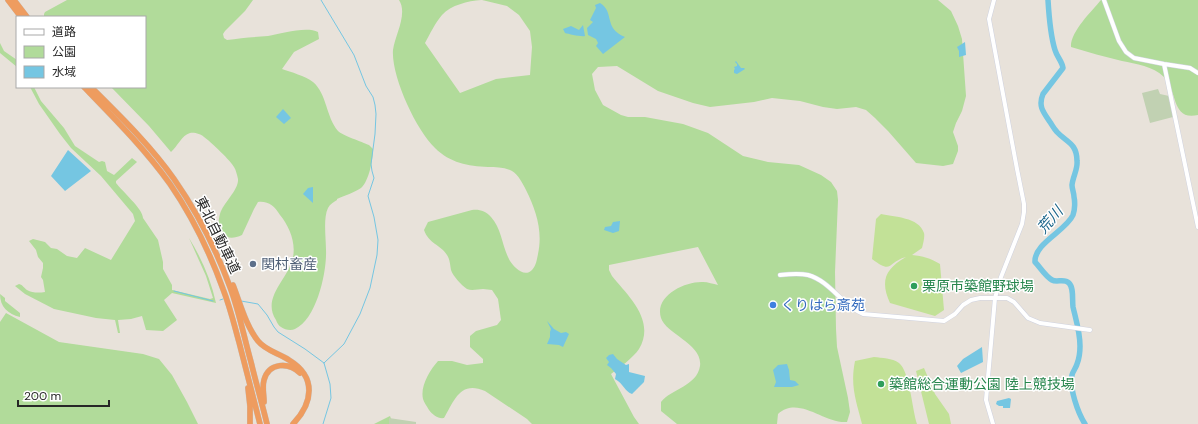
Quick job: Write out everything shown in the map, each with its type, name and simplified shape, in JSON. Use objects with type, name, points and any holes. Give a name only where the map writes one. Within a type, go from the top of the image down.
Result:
[{"type":"highway","points":[[8,0],[20,16]]},
{"type":"highway","points":[[14,0],[26,16]]},
{"type":"highway","name":"東北自動車道","points":[[85,88],[147,155],[181,202],[203,241],[216,269],[226,297],[260,424]]},
{"type":"highway","name":"東北自動車道","points":[[92,88],[161,162],[187,198],[209,239],[220,263],[236,306],[267,424]]},
{"type":"highway","points":[[209,239],[231,282],[252,332],[259,342],[268,349],[288,359],[298,366],[305,374],[309,386],[308,400],[304,410],[293,424]]},
{"type":"highway","points":[[241,352],[249,395],[250,424]]},
{"type":"highway","points":[[265,417],[264,379],[274,367],[284,365],[289,366],[297,370],[302,376],[305,383],[306,392],[302,406],[288,424]]},
{"type":"street","points":[[993,424],[986,400],[995,298],[1001,276],[1022,224],[1024,212],[1019,176],[989,19],[994,0]]},
{"type":"street","points":[[1104,0],[1119,41],[1126,52],[1134,58],[1190,68],[1198,73]]},
{"type":"street","points":[[1164,64],[1198,227]]},
{"type":"street","points":[[780,275],[808,275],[822,281],[854,310],[863,314],[944,321],[955,314],[963,305],[972,300],[980,298],[1007,298],[1014,302],[1028,318],[1040,323],[1090,330]]},
{"type":"green space","points":[[67,0],[253,0],[245,11],[225,31],[223,34],[224,38],[227,40],[268,36],[300,30],[313,30],[318,32],[319,39],[294,52],[282,69],[302,76],[313,82],[318,87],[331,119],[338,131],[369,145],[373,149],[373,153],[370,170],[364,185],[361,188],[337,199],[331,204],[326,212],[325,270],[315,305],[303,324],[293,330],[284,329],[280,327],[272,312],[274,296],[277,288],[291,265],[294,251],[293,240],[289,229],[276,209],[268,203],[258,202],[242,235],[231,238],[226,237],[220,231],[219,220],[224,205],[234,192],[238,183],[235,168],[232,164],[207,139],[195,133],[190,133],[184,136],[171,152],[149,126],[112,88],[146,88],[146,16],[44,16],[45,12]]},
{"type":"green space","points":[[399,0],[481,0],[460,4],[442,15],[425,43],[460,93],[496,79],[530,75],[532,47],[530,31],[519,15],[507,6],[482,0],[938,0],[951,11],[962,39],[966,96],[962,111],[953,132],[958,146],[958,151],[953,164],[943,166],[916,163],[875,118],[866,110],[856,107],[837,109],[800,101],[772,98],[754,102],[710,107],[658,91],[617,66],[598,67],[592,74],[595,90],[603,105],[621,115],[628,117],[645,117],[683,124],[708,133],[743,156],[768,162],[799,165],[821,175],[831,182],[837,191],[838,200],[835,272],[836,329],[837,347],[850,412],[847,422],[829,419],[803,409],[794,408],[786,409],[778,414],[777,424],[677,424],[661,411],[661,402],[689,383],[698,373],[700,366],[696,351],[664,324],[661,318],[660,310],[666,297],[680,287],[696,282],[705,282],[718,285],[698,247],[609,265],[609,270],[612,276],[638,309],[644,328],[643,338],[639,349],[630,359],[611,374],[639,424],[532,424],[527,419],[485,391],[476,388],[469,388],[459,394],[444,418],[432,414],[424,402],[422,394],[426,378],[435,365],[438,361],[452,361],[467,365],[483,363],[483,359],[470,347],[470,336],[476,331],[497,325],[501,320],[498,299],[492,290],[467,289],[455,278],[447,255],[426,235],[424,230],[428,222],[472,210],[480,210],[485,212],[495,222],[510,261],[517,269],[526,273],[532,270],[536,262],[540,237],[536,213],[530,198],[522,182],[514,172],[497,167],[473,166],[453,160],[435,148],[420,129],[400,88],[393,61],[394,44],[402,18]]},
{"type":"green space","points":[[1101,0],[1198,0],[1198,115],[1189,116],[1183,114],[1176,104],[1168,83],[1160,73],[1155,70],[1071,47],[1074,35],[1078,28]]},
{"type":"green space","points":[[0,43],[4,51],[16,59],[16,66],[0,53]]},
{"type":"green space","points":[[31,88],[34,88],[41,101],[64,128],[75,146],[99,162],[105,162],[107,171],[114,175],[132,158],[137,162],[116,181],[116,183],[140,210],[143,218],[158,240],[163,269],[172,285],[172,290],[210,299],[213,298],[206,276],[189,238],[206,270],[216,303],[172,293],[164,300],[177,320],[163,331],[146,330],[142,316],[118,320],[120,333],[118,333],[115,320],[96,318],[54,309],[25,294],[15,286],[19,284],[31,292],[45,292],[41,277],[43,263],[29,241],[33,239],[45,242],[51,248],[57,249],[67,256],[77,258],[85,248],[111,260],[135,221],[133,214],[101,176],[71,148],[39,104]]},
{"type":"green space","points":[[1158,89],[1160,94],[1169,96],[1173,117],[1150,123],[1142,93]]},
{"type":"green space","points":[[881,214],[912,221],[921,228],[924,233],[922,248],[912,255],[933,260],[940,264],[944,310],[935,316],[890,303],[885,288],[886,276],[893,266],[906,257],[887,267],[872,259],[876,219]]},
{"type":"green space","points":[[0,294],[5,298],[5,301],[20,313],[20,317],[8,312],[1,303]]},
{"type":"green space","points":[[6,313],[59,342],[143,354],[159,359],[172,375],[198,424],[0,424],[0,322]]},
{"type":"green space","name":"築館総合運動公園 陸上競技場","points":[[874,357],[893,360],[899,363],[903,368],[908,382],[917,424],[862,424],[853,386],[855,361]]},
{"type":"green space","points":[[924,368],[935,394],[949,414],[951,424],[929,424],[916,371]]},
{"type":"green space","points":[[390,416],[393,424],[374,424]]},
{"type":"green space","points":[[389,418],[416,422],[416,424],[389,424]]},
{"type":"water","points":[[600,3],[607,11],[611,25],[618,33],[625,37],[603,54],[596,46],[598,43],[596,39],[588,35],[587,28],[593,22],[590,20],[596,8],[595,5]]},
{"type":"water","points":[[583,25],[585,36],[565,33],[563,29],[571,26],[579,30]]},
{"type":"water","points":[[965,42],[966,55],[959,57],[957,47]]},
{"type":"water","points":[[736,61],[741,68],[745,69],[737,74],[734,73],[734,67],[737,66]]},
{"type":"water","points":[[283,109],[291,118],[284,124],[276,117]]},
{"type":"water","points":[[68,150],[91,171],[65,191],[51,176]]},
{"type":"water","points":[[313,187],[313,203],[303,194],[308,188]]},
{"type":"water","points":[[620,221],[619,231],[613,233],[604,230],[605,227],[611,226],[613,222]]},
{"type":"water","points":[[547,321],[554,329],[561,333],[566,332],[569,334],[563,347],[559,345],[547,344],[551,329]]},
{"type":"water","points":[[982,347],[983,362],[961,373],[957,366],[963,359]]},
{"type":"water","points":[[613,354],[617,359],[626,365],[629,364],[629,372],[645,376],[644,382],[632,394],[615,379],[616,374],[607,365],[609,362],[606,358]]},
{"type":"water","points":[[787,364],[790,380],[795,381],[799,385],[792,387],[774,387],[776,382],[773,370],[778,365]]},
{"type":"water","points":[[1009,398],[1011,399],[1010,408],[1003,408],[1003,406],[996,404],[997,401]]},
{"type":"waterway","points":[[321,0],[354,55],[366,86],[373,97],[375,105],[375,134],[371,164],[374,178],[368,196],[378,240],[377,255],[370,288],[360,314],[344,344],[324,363]]},
{"type":"waterway","name":"荒川","points":[[1048,0],[1052,38],[1063,68],[1043,94],[1041,105],[1043,112],[1055,130],[1075,150],[1077,155],[1077,164],[1072,185],[1075,203],[1073,215],[1069,221],[1040,249],[1036,255],[1035,262],[1049,278],[1054,281],[1067,282],[1072,288],[1073,307],[1079,331],[1080,353],[1071,380],[1077,407],[1085,424]]},
{"type":"waterway","points":[[174,291],[213,301]]},
{"type":"waterway","points":[[241,301],[258,304],[278,332],[324,363],[330,384],[331,398],[323,424]]},
{"type":"place","name":"関村畜産","points":[[253,264]]},
{"type":"place","name":"栗原市築館野球場","points":[[914,286]]},
{"type":"place","name":"くりはら斎苑","points":[[773,305]]},
{"type":"place","name":"築館総合運動公園 陸上競技場","points":[[881,384]]}]
